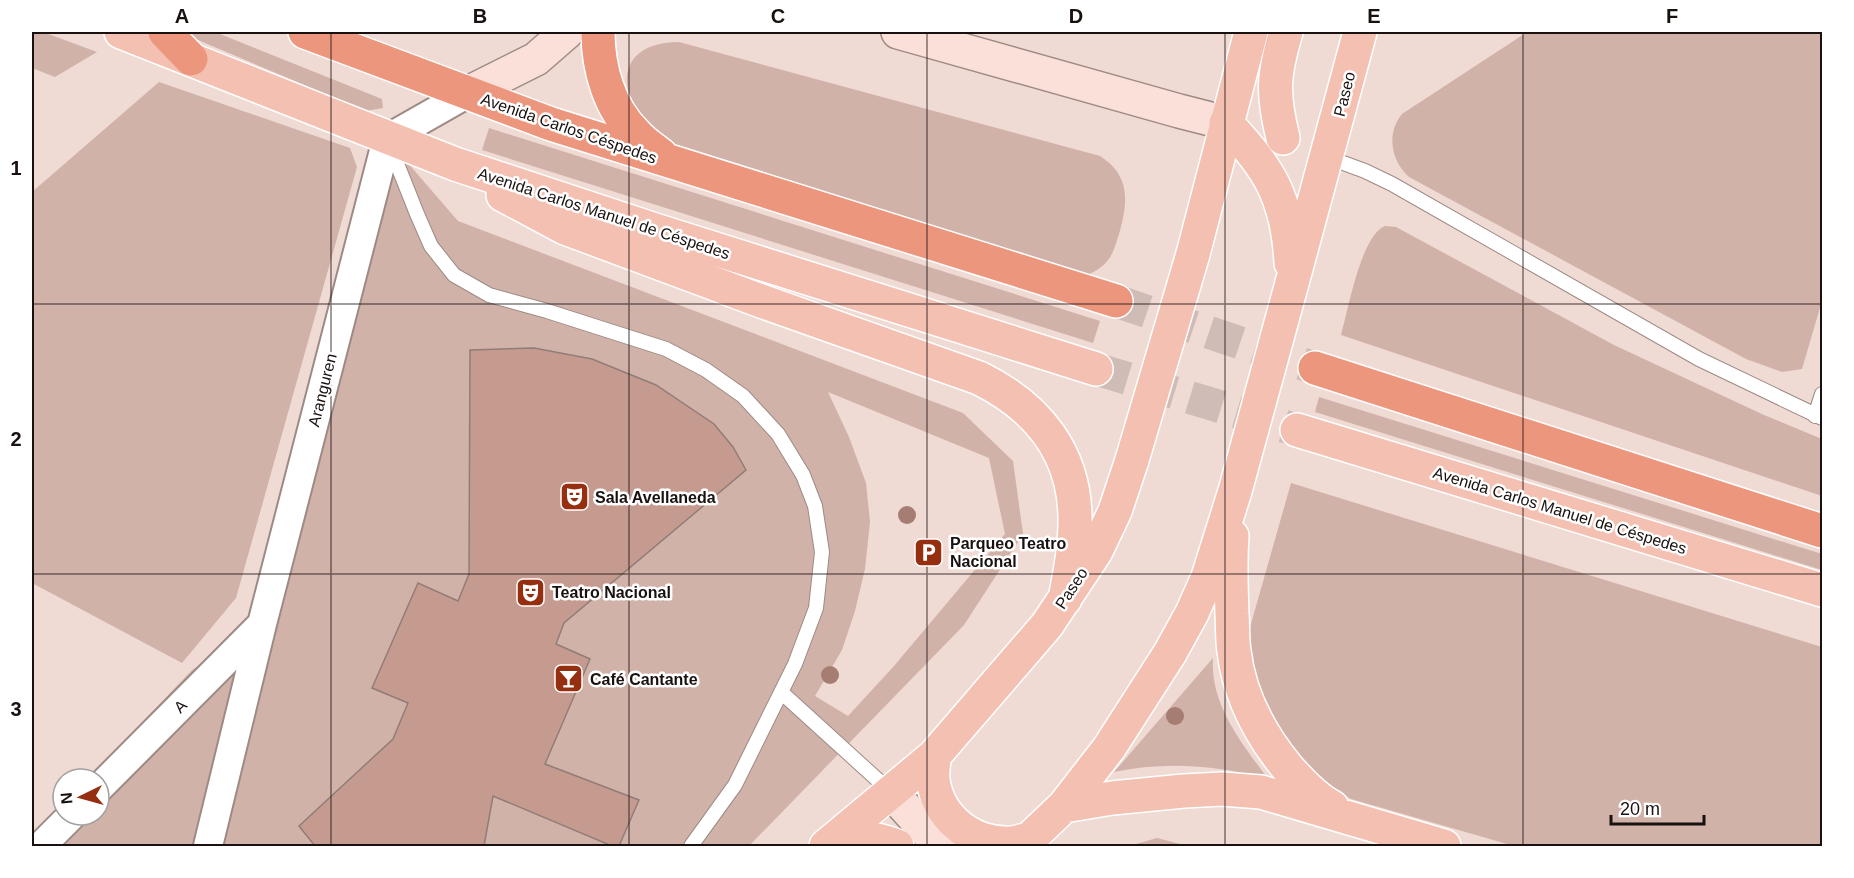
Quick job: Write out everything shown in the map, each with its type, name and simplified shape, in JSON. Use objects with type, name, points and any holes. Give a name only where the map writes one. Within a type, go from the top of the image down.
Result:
[{"type":"highway","points":[[165,32],[191,59]]},
{"type":"highway","points":[[305,32],[468,93]]},
{"type":"highway","points":[[597,32],[598,54],[604,79],[618,110],[636,134],[669,163],[1116,301]]},
{"type":"highway","name":"Avenida Carlos Céspedes","points":[[468,93],[550,124],[669,163]]},
{"type":"highway","points":[[1315,368],[1822,531]]},
{"type":"main road","name":"Avenida Carlos Manuel de Céspedes","points":[[121,32],[387,139],[456,164],[666,234],[1096,369]]},
{"type":"main road","points":[[1226,123],[1251,32]]},
{"type":"main road","points":[[1283,138],[1276,108],[1275,77],[1286,32]]},
{"type":"main road","name":"Paseo","points":[[1292,283],[1360,32]]},
{"type":"main road","points":[[1226,123],[1283,138],[1327,157]]},
{"type":"main road","points":[[934,756],[933,778],[938,799],[949,818],[966,832],[986,841],[1007,844],[1025,843],[1064,806],[1109,748],[1170,653],[1192,613],[1208,577],[1235,491],[1292,283],[1290,233],[1281,201],[1258,158],[1226,123]]},
{"type":"main road","name":"Paseo","points":[[827,845],[934,756],[1047,625],[1096,550],[1115,511],[1132,460],[1193,254],[1226,123]]},
{"type":"main road","points":[[456,164],[517,204],[565,228],[761,301],[979,378],[1022,405],[1048,431],[1058,448],[1070,480],[1075,520],[1074,543],[1065,599]]},
{"type":"main road","name":"Avenida Carlos Manuel de Céspedes","points":[[1297,430],[1822,590]]},
{"type":"main road","points":[[1235,491],[1231,554],[1234,651],[1249,708],[1275,753],[1310,791],[1327,804],[1361,821]]},
{"type":"main road","points":[[1064,806],[1184,790],[1222,789],[1261,792],[1444,846]]},
{"type":"main road","points":[[827,845],[851,837],[874,838],[897,846]]},
{"type":"street","points":[[387,139],[468,93],[536,59],[567,32]]},
{"type":"street","points":[[898,32],[1226,123]]},
{"type":"street","name":"Aranguren","points":[[208,846],[262,624],[387,139]]},
{"type":"street","name":"A","points":[[111,776],[262,624]]},
{"type":"street","points":[[891,792],[940,846]]},
{"type":"street","points":[[40,846],[60,827]]},
{"type":"lane","points":[[387,139],[431,246],[454,275],[489,295],[666,349],[706,370],[742,396],[778,434],[803,476],[815,506],[822,552],[816,608],[795,664],[735,785],[691,846]]},
{"type":"lane","points":[[1327,157],[1392,184],[1700,359],[1819,417],[1822,394]]},
{"type":"lane","points":[[781,692],[891,792]]},
{"type":"shaded area","points":[[32,32],[43,32],[97,52],[55,77],[32,68]]},
{"type":"shaded area","points":[[188,32],[215,32],[382,99],[383,108],[366,111],[198,40]]},
{"type":"shaded area","points":[[1527,32],[1822,32],[1822,301],[1802,369],[1782,372],[1746,359],[1409,177],[1403,170],[1395,155],[1392,138],[1402,114]]},
{"type":"shaded area","points":[[679,42],[1100,156],[1117,172],[1124,190],[1122,222],[1112,254],[1104,265],[1086,276],[702,159],[666,140],[647,125],[636,110],[627,82],[628,69],[634,58],[645,49],[660,44]]},
{"type":"shaded area","points":[[159,82],[350,148],[357,167],[236,598],[182,663],[32,583],[32,192]]},
{"type":"shaded area","points":[[489,128],[1100,321],[1093,343],[482,150]]},
{"type":"shaded area","points":[[387,139],[458,221],[963,413],[1013,461],[1023,534],[964,625],[749,846],[32,846],[51,827],[111,827],[111,767],[99,767],[192,670],[262,624]],"holes":[[[828,392],[989,458],[1005,534],[894,666],[848,716],[815,696],[842,650],[855,611],[865,569],[870,522],[866,483],[849,437]]]},
{"type":"shaded area","points":[[1385,226],[1396,227],[1614,345],[1764,415],[1822,439],[1822,496],[1341,335],[1362,258],[1369,243]]},
{"type":"shaded area","points":[[1319,397],[1822,554],[1822,570],[1315,412]]},
{"type":"shaded area","points":[[1291,483],[1822,647],[1822,846],[1514,846],[1351,799],[1321,782],[1296,760],[1253,686],[1249,631]]},
{"type":"shaded area","points":[[1213,658],[1213,675],[1222,707],[1238,737],[1268,779],[1230,770],[1191,766],[1153,766],[1114,772]]},
{"type":"shaded area","points":[[1157,838],[1188,846],[1129,846]]},
{"type":"building","name":"Teatro Nacional","points":[[534,348],[592,359],[656,385],[714,424],[733,447],[746,470],[564,623],[556,644],[590,659],[545,764],[639,800],[619,846],[612,846],[493,796],[484,846],[315,846],[299,826],[393,739],[408,703],[372,688],[418,583],[458,601],[469,574],[470,350]]},
{"type":"tunnel","points":[[1116,301],[1315,368]]},
{"type":"tunnel","points":[[1096,369],[1297,430]]},
{"type":"place","name":"Sala Avellaneda","points":[[574,497]]},
{"type":"place","name":"Parqueo Teatro Nacional","points":[[929,552]]},
{"type":"place","name":"Teatro Nacional","points":[[531,592]]},
{"type":"place","name":"Café Cantante","points":[[569,679]]}]
